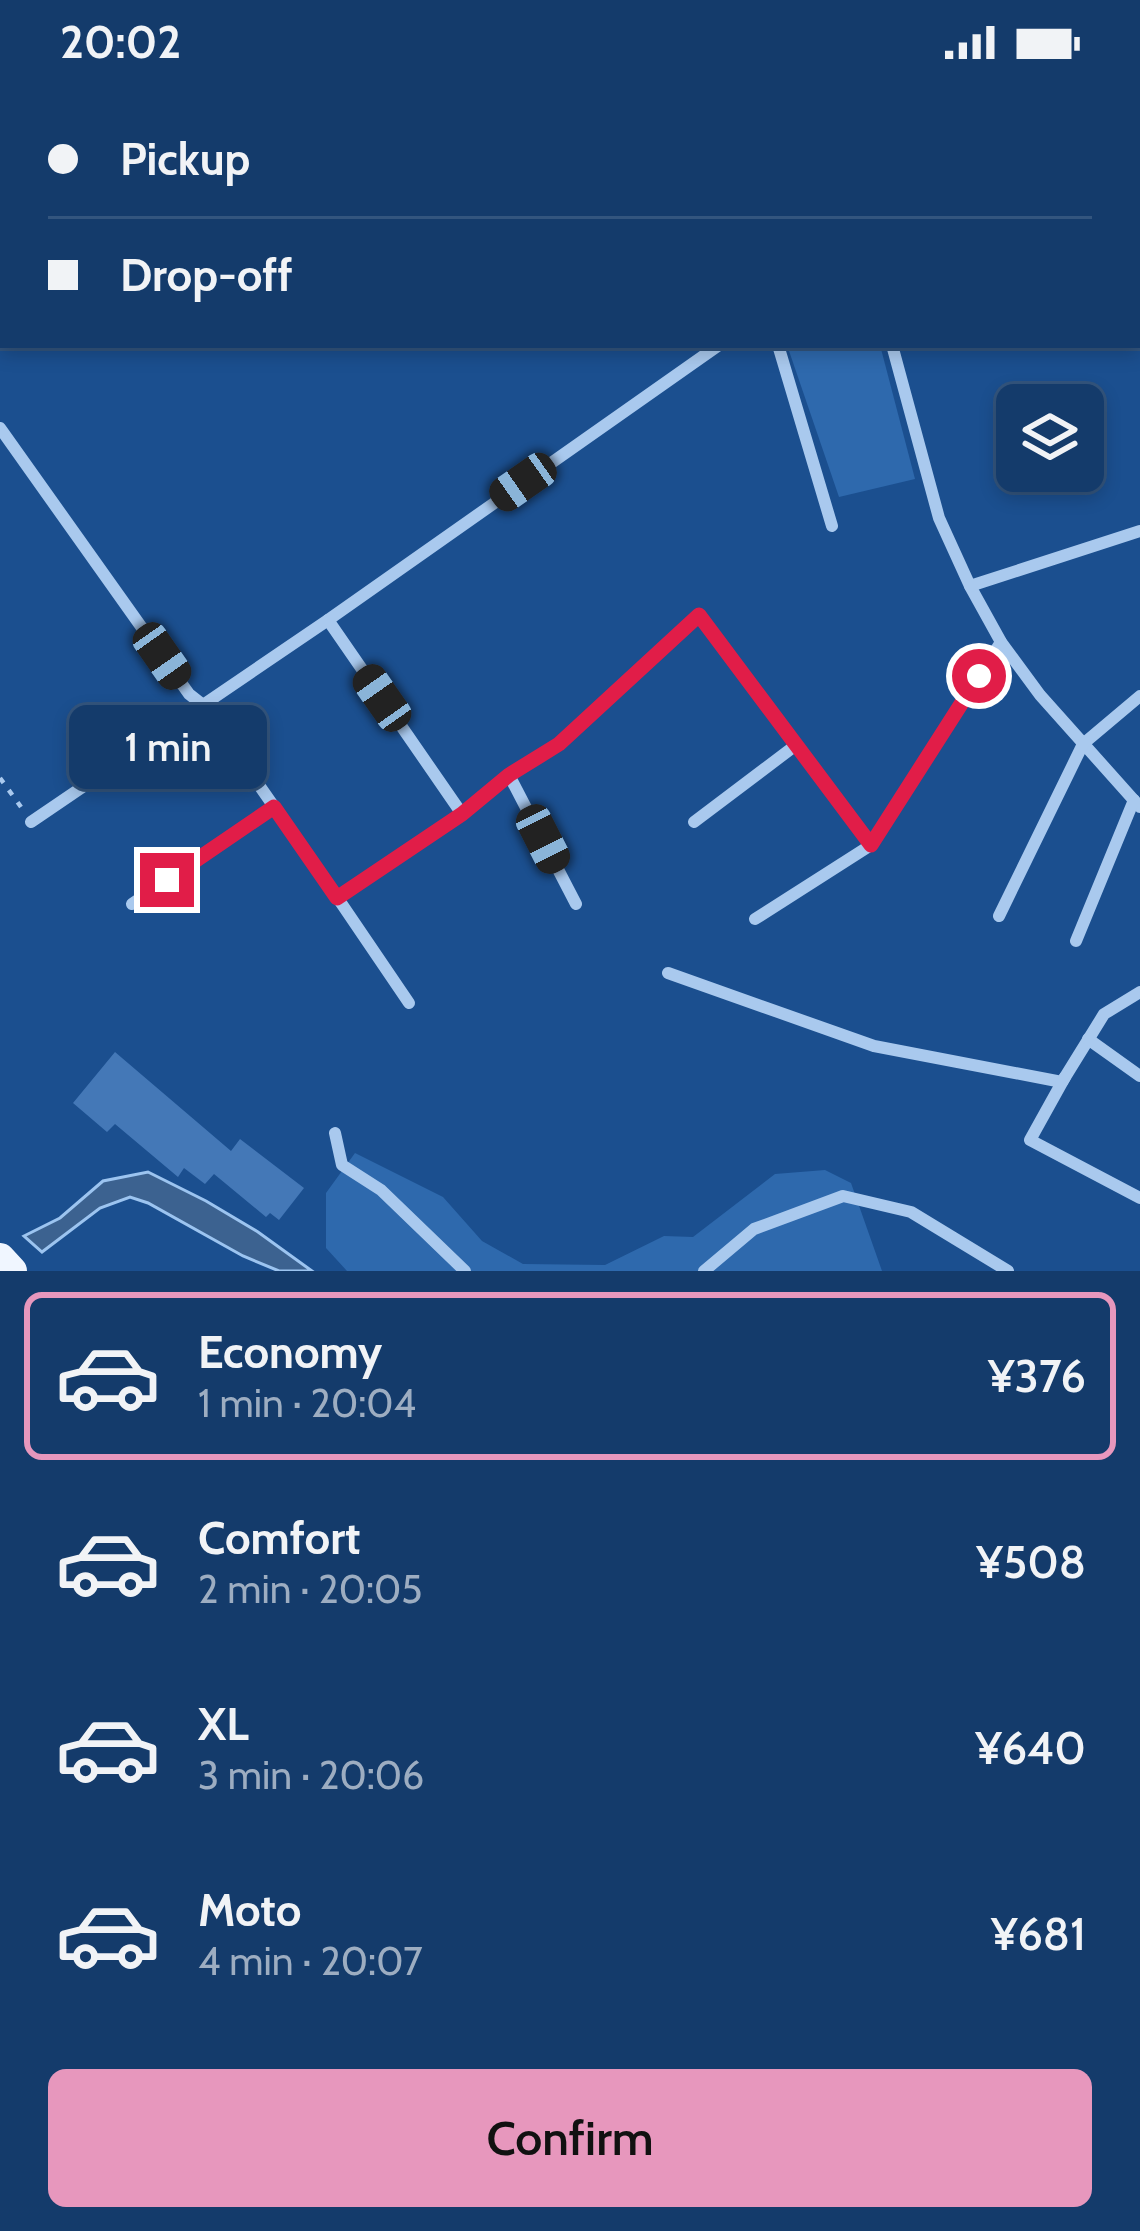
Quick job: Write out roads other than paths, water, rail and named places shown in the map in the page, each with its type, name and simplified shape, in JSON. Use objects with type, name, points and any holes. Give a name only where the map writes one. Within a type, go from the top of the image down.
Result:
[{"type":"main road","points":[[0,1258],[12,1271]]},
{"type":"street","points":[[31,822],[715,348]]},
{"type":"street","points":[[779,348],[832,526]]},
{"type":"street","points":[[893,348],[939,518],[970,586],[1001,641],[1040,695],[1137,803],[1076,941]]},
{"type":"street","points":[[0,428],[188,694],[203,705],[409,1003]]},
{"type":"street","points":[[970,586],[1140,531]]},
{"type":"street","points":[[337,898],[559,744],[699,615],[871,845]]},
{"type":"street","points":[[328,620],[462,814]]},
{"type":"street","points":[[755,919],[871,845],[1001,641]]},
{"type":"street","points":[[999,916],[1083,744],[1140,696]]},
{"type":"street","points":[[694,822],[796,745]]},
{"type":"street","points":[[509,775],[576,904]]},
{"type":"street","points":[[132,904],[274,807]]},
{"type":"street","points":[[668,973],[874,1046],[1062,1082],[1104,1014],[1140,992]]},
{"type":"street","points":[[1088,1039],[1140,1076]]},
{"type":"street","points":[[1066,1075],[1030,1140],[1140,1198]]},
{"type":"street","points":[[335,1133],[342,1165],[381,1190],[465,1271]]},
{"type":"street","points":[[704,1271],[754,1229],[843,1196],[911,1211],[1008,1271]]}]
